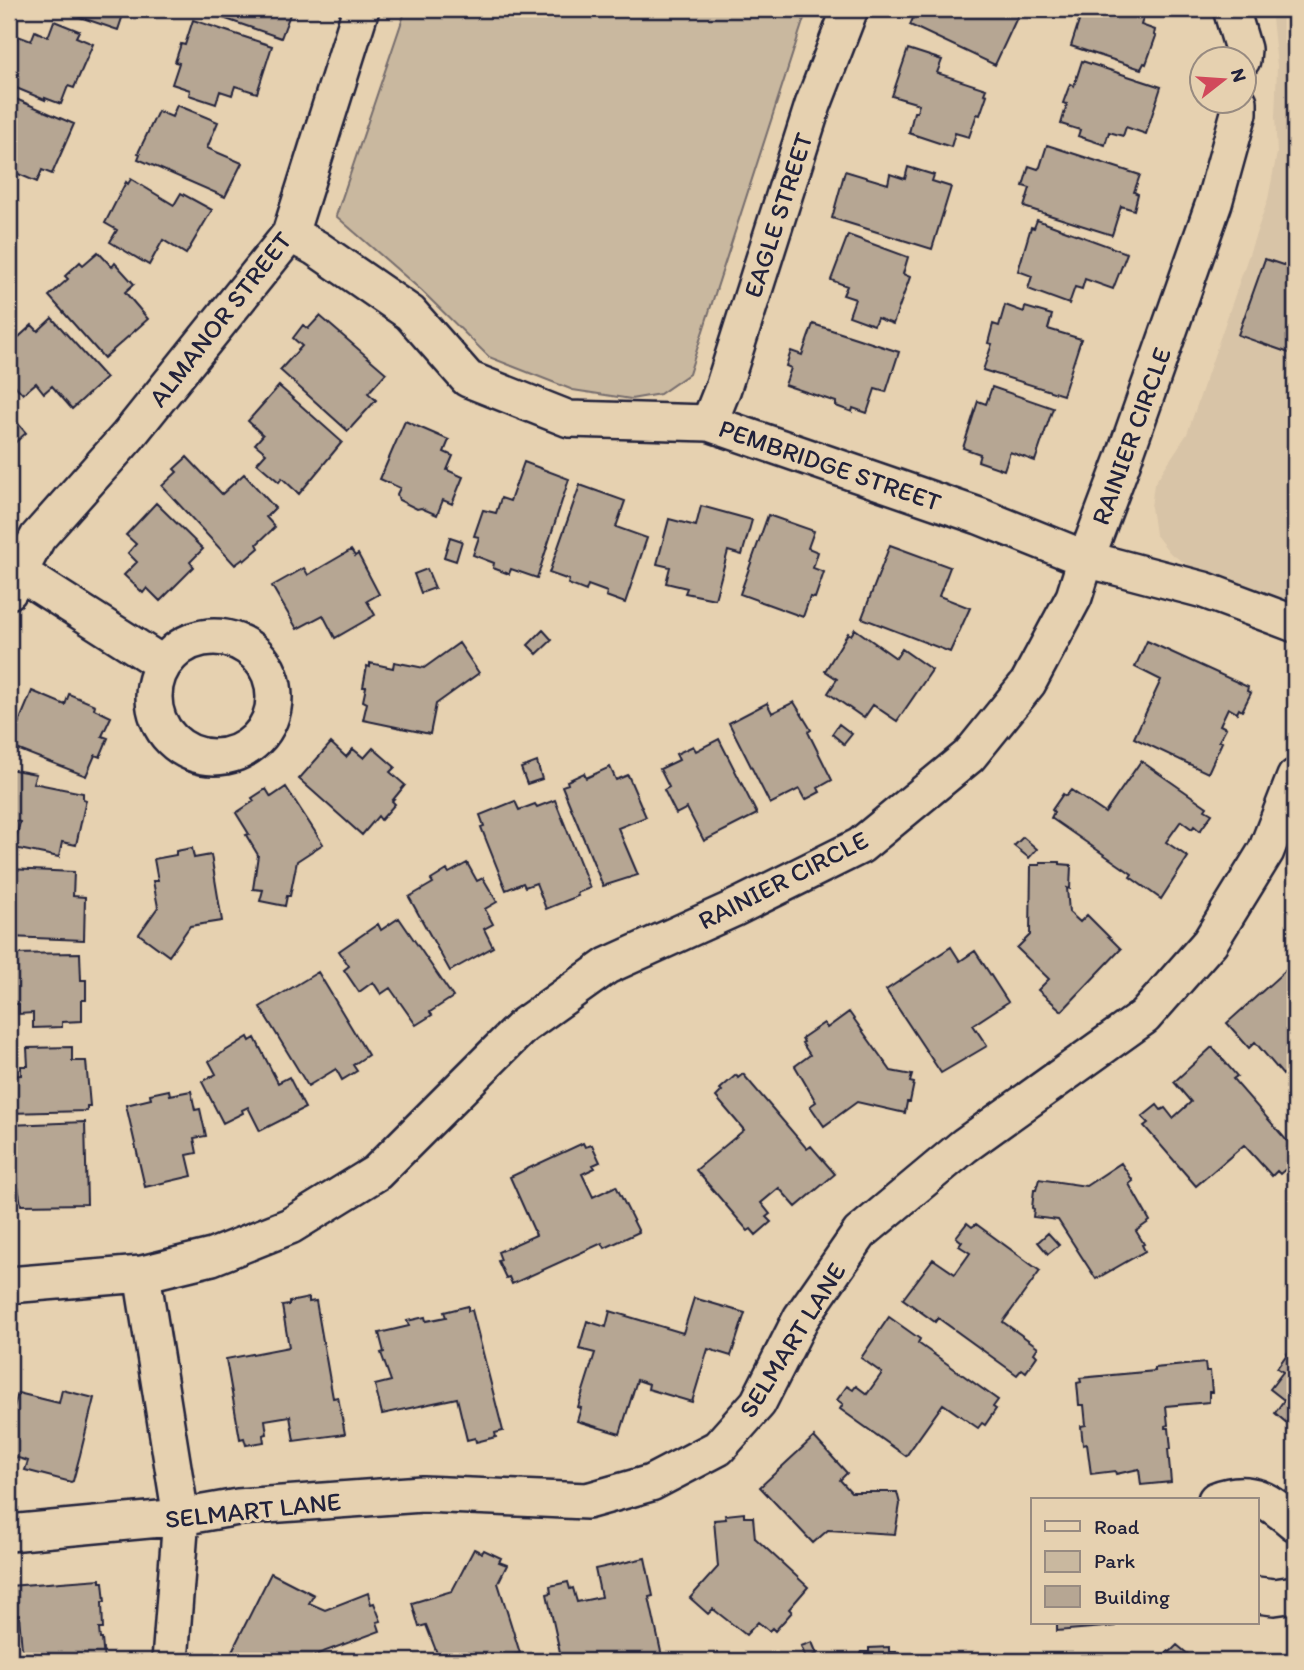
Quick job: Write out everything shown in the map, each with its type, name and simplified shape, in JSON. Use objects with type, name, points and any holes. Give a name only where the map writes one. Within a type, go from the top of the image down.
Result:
[{"type":"street","name":"ALMANOR STREET","points":[[12,576],[38,537],[128,436],[289,234],[361,9]]},
{"type":"street","name":"EAGLE STREET","points":[[709,423],[727,376],[813,105],[850,9]]},
{"type":"street","points":[[1231,9],[1242,46]]},
{"type":"street","name":"RAINIER CIRCLE","points":[[9,1285],[142,1274],[212,1257],[290,1226],[376,1173],[523,1026],[607,966],[733,909],[860,846],[969,756],[1028,683],[1074,597],[1214,203],[1238,116]]},
{"type":"street","name":"PEMBRIDGE STREET","points":[[289,234],[316,248],[410,313],[468,379],[569,419],[709,423],[979,516],[1086,558],[1204,590],[1295,624]]},
{"type":"street","points":[[12,576],[163,664]]},
{"type":"street","name":"SELMART LANE","points":[[9,1534],[181,1517],[238,1507],[422,1494],[586,1501],[650,1483],[718,1448],[758,1404],[801,1318],[860,1233],[964,1146],[1144,1017],[1210,942],[1266,850],[1295,777]]},
{"type":"street","points":[[142,1274],[181,1517],[170,1661]]},
{"type":"street","points":[[1221,1498],[1234,1493],[1260,1497],[1295,1524]]},
{"type":"street","points":[[1258,1595],[1274,1597],[1295,1594]]},
{"type":"shaded area","points":[[1271,9],[1295,9],[1295,603],[1189,566],[1170,553],[1155,534],[1151,507],[1154,484],[1187,434],[1268,199],[1277,153],[1277,66]]},
{"type":"green space","points":[[406,9],[807,9],[689,374],[660,394],[631,399],[573,390],[489,357],[422,291],[336,216]]},
{"type":"building","points":[[56,9],[125,9],[118,30]]},
{"type":"building","points":[[197,9],[292,9],[281,38]]},
{"type":"building","points":[[917,9],[1021,9],[995,65],[910,25]]},
{"type":"building","points":[[1083,9],[1146,9],[1141,25],[1155,30],[1156,36],[1146,64],[1144,63],[1141,69],[1071,46]]},
{"type":"building","points":[[193,20],[272,46],[257,93],[235,86],[232,95],[220,91],[216,104],[189,95],[190,90],[172,84],[179,63],[175,62],[181,44],[185,45]]},
{"type":"building","points":[[54,21],[79,31],[76,37],[93,44],[74,88],[68,86],[61,104],[9,85],[9,58],[18,36],[31,41],[35,31],[48,37]]},
{"type":"building","points":[[908,49],[942,60],[937,73],[986,89],[984,94],[987,95],[980,115],[977,114],[969,137],[955,133],[951,147],[909,133],[914,112],[917,112],[919,104],[892,96]]},
{"type":"building","points":[[1082,61],[1161,87],[1146,134],[1126,127],[1123,136],[1109,132],[1105,145],[1078,136],[1080,130],[1061,124],[1067,104],[1063,103],[1070,84],[1074,86]]},
{"type":"building","points":[[9,96],[74,124],[52,174],[42,170],[37,182],[9,170]]},
{"type":"building","points":[[177,105],[218,122],[207,148],[242,163],[225,197],[138,159],[138,153],[158,111],[172,117]]},
{"type":"building","points":[[1047,145],[1140,175],[1134,192],[1138,194],[1134,210],[1121,206],[1112,235],[1024,207],[1030,188],[1023,186],[1029,166],[1038,169],[1040,167]]},
{"type":"building","points":[[908,167],[934,175],[932,181],[951,187],[932,249],[832,218],[845,171],[888,184],[890,174],[905,179]]},
{"type":"building","points":[[131,179],[174,205],[181,193],[212,210],[186,254],[163,240],[149,265],[110,242],[117,230],[105,223],[126,182],[128,184]]},
{"type":"building","points":[[1037,220],[1127,253],[1113,289],[1085,279],[1082,289],[1075,287],[1069,304],[1028,289],[1032,276],[1018,271],[1031,227],[1034,228]]},
{"type":"building","points":[[848,235],[908,257],[903,274],[910,277],[893,324],[877,318],[874,325],[849,316],[855,299],[843,295],[847,286],[831,280]]},
{"type":"building","points":[[98,252],[112,267],[115,263],[134,284],[125,292],[148,319],[104,358],[49,296],[68,279],[65,276],[80,262],[83,265]]},
{"type":"building","points":[[1265,259],[1295,269],[1295,355],[1238,335]]},
{"type":"building","points":[[1005,305],[1024,312],[1025,307],[1052,315],[1048,329],[1081,339],[1063,395],[983,370],[992,344],[988,343],[993,324],[999,326]]},
{"type":"building","points":[[320,316],[386,373],[368,393],[376,400],[348,431],[280,370],[302,346],[293,338],[303,325],[308,329]]},
{"type":"building","points":[[52,318],[106,378],[72,409],[52,386],[44,393],[36,383],[23,394],[9,379],[9,346],[32,325],[38,331]]},
{"type":"building","points":[[813,324],[899,352],[886,392],[875,389],[867,413],[853,408],[852,412],[836,406],[836,402],[785,385],[791,368],[786,366],[791,351],[802,355]]},
{"type":"building","points":[[279,386],[342,442],[299,494],[282,478],[279,482],[257,463],[266,453],[255,444],[263,435],[248,421]]},
{"type":"building","points":[[992,387],[1053,408],[1035,461],[1010,452],[1004,470],[978,461],[980,454],[963,448],[978,401],[986,404]]},
{"type":"building","points":[[9,413],[26,433],[9,448]]},
{"type":"building","points":[[405,421],[449,440],[444,452],[453,456],[447,470],[463,477],[452,504],[443,500],[437,515],[399,500],[397,494],[400,488],[380,479]]},
{"type":"building","points":[[187,457],[222,494],[244,474],[275,508],[266,517],[275,527],[257,544],[259,548],[244,561],[243,559],[235,565],[162,486],[177,472],[174,469]]},
{"type":"building","points":[[524,462],[569,479],[537,578],[511,569],[509,574],[493,568],[494,563],[473,555],[479,537],[474,536],[483,510],[496,513],[501,498],[510,501]]},
{"type":"building","points":[[580,485],[625,501],[616,527],[647,538],[625,603],[606,596],[607,592],[588,585],[586,591],[568,584],[569,580],[549,573]]},
{"type":"building","points":[[156,503],[203,549],[190,562],[194,567],[160,601],[147,588],[143,593],[124,575],[137,562],[128,553],[136,544],[126,535]]},
{"type":"building","points":[[701,506],[752,520],[742,555],[728,551],[715,599],[685,593],[687,588],[666,583],[670,567],[657,564],[669,519],[696,526]]},
{"type":"building","points":[[768,515],[814,531],[808,548],[818,552],[813,568],[824,572],[815,598],[810,597],[803,617],[740,594]]},
{"type":"building","points":[[450,537],[462,541],[456,561],[444,557]]},
{"type":"building","points":[[890,545],[950,567],[939,596],[970,608],[950,652],[862,618]]},
{"type":"building","points":[[351,550],[355,556],[358,554],[379,594],[367,601],[375,615],[335,638],[323,615],[297,629],[272,586],[304,568],[308,575]]},
{"type":"building","points":[[427,569],[435,588],[421,593],[414,574]]},
{"type":"building","points":[[855,629],[896,658],[902,649],[932,670],[897,721],[873,705],[864,718],[828,693],[837,679],[825,671],[848,633],[851,635]]},
{"type":"building","points":[[543,630],[552,640],[537,654],[528,645]]},
{"type":"building","points":[[1147,641],[1248,687],[1247,691],[1251,693],[1242,711],[1239,709],[1237,713],[1228,708],[1220,725],[1226,728],[1219,741],[1222,742],[1208,773],[1134,738],[1161,680],[1135,667]]},
{"type":"building","points":[[459,643],[479,673],[436,704],[430,734],[363,720],[367,703],[363,701],[366,687],[363,687],[370,663],[393,668],[394,662],[424,668]]},
{"type":"building","points":[[32,691],[65,705],[69,694],[95,705],[94,709],[111,717],[102,736],[108,738],[100,757],[95,755],[86,776],[9,746]]},
{"type":"building","points":[[794,702],[811,730],[808,732],[832,780],[818,788],[820,792],[805,800],[799,789],[770,804],[729,723],[767,703],[772,713]]},
{"type":"building","points":[[839,724],[852,734],[844,744],[832,734]]},
{"type":"building","points":[[719,739],[757,814],[704,841],[687,808],[676,814],[664,790],[669,787],[660,769],[679,760],[676,754],[693,746],[696,751]]},
{"type":"building","points":[[331,743],[346,757],[353,749],[364,758],[373,748],[395,767],[390,772],[405,785],[392,801],[395,804],[381,820],[378,816],[362,835],[299,779]]},
{"type":"building","points":[[1141,761],[1207,807],[1205,810],[1212,814],[1200,831],[1181,821],[1166,842],[1188,857],[1161,899],[1130,877],[1132,874],[1051,818],[1054,812],[1052,810],[1063,794],[1066,796],[1071,790],[1105,813]]},
{"type":"building","points":[[537,762],[542,779],[527,784],[521,768]]},
{"type":"building","points":[[610,767],[616,780],[628,775],[646,817],[618,828],[638,875],[603,886],[562,786],[584,773],[586,778]]},
{"type":"building","points":[[9,769],[36,774],[33,783],[83,793],[83,799],[86,800],[76,845],[62,842],[59,857],[14,848],[20,822],[9,819]]},
{"type":"building","points":[[286,787],[323,844],[297,861],[290,896],[287,896],[285,906],[260,901],[263,890],[253,889],[258,855],[236,813],[266,789],[271,797]]},
{"type":"building","points":[[555,800],[590,888],[546,909],[536,883],[525,887],[523,883],[506,890],[481,827],[484,826],[480,815],[515,801],[519,810]]},
{"type":"building","points":[[1023,837],[1037,849],[1029,858],[1014,846]]},
{"type":"building","points":[[192,848],[194,858],[211,855],[222,921],[190,926],[169,956],[139,934],[158,907],[153,881],[158,881],[154,859],[176,855],[176,851]]},
{"type":"building","points":[[1040,862],[1071,865],[1070,889],[1067,888],[1069,912],[1080,922],[1087,915],[1121,949],[1062,1011],[1038,990],[1049,979],[1017,948],[1030,935],[1031,865],[1040,865]]},
{"type":"building","points":[[467,863],[477,881],[483,878],[497,902],[485,909],[493,924],[484,929],[493,947],[450,971],[409,897],[433,883],[431,880],[447,870],[449,873]]},
{"type":"building","points":[[9,869],[74,872],[73,896],[85,897],[84,940],[9,937]]},
{"type":"building","points":[[399,918],[453,997],[416,1025],[390,988],[381,994],[373,982],[359,992],[344,970],[349,966],[339,951],[378,924],[381,930]]},
{"type":"building","points":[[951,947],[960,961],[975,951],[1008,1002],[973,1025],[987,1046],[941,1073],[886,990]]},
{"type":"building","points":[[80,953],[81,980],[86,980],[82,1021],[62,1022],[62,1027],[33,1028],[33,1013],[19,1014],[19,1004],[9,1004],[9,954]]},
{"type":"building","points":[[1287,969],[1295,976],[1295,1064],[1283,1075],[1255,1042],[1249,1048],[1227,1023]]},
{"type":"building","points":[[318,972],[368,1055],[353,1065],[357,1071],[342,1080],[336,1069],[308,1086],[260,1007]]},
{"type":"building","points":[[849,1012],[891,1071],[912,1075],[910,1082],[914,1083],[910,1102],[907,1102],[905,1113],[857,1102],[824,1126],[810,1106],[816,1102],[795,1066],[810,1055],[802,1043],[802,1038],[824,1023],[827,1028]]},
{"type":"building","points":[[248,1037],[250,1041],[255,1038],[278,1083],[289,1077],[305,1108],[260,1131],[248,1107],[242,1110],[243,1113],[223,1123],[202,1082],[216,1074],[209,1061]]},
{"type":"building","points":[[72,1047],[72,1061],[86,1061],[90,1106],[87,1106],[87,1111],[9,1113],[9,1076],[21,1075],[21,1066],[28,1066],[27,1048]]},
{"type":"building","points":[[1212,1047],[1237,1076],[1233,1079],[1295,1150],[1295,1161],[1280,1174],[1277,1171],[1272,1176],[1244,1145],[1196,1186],[1144,1126],[1148,1123],[1142,1117],[1157,1105],[1161,1110],[1165,1108],[1173,1118],[1191,1102],[1174,1082]]},
{"type":"building","points":[[743,1074],[807,1149],[811,1146],[835,1174],[796,1207],[779,1188],[761,1203],[770,1214],[766,1217],[771,1222],[756,1235],[751,1229],[748,1231],[696,1170],[744,1130],[716,1097],[722,1091],[720,1089],[736,1075],[738,1078]]},
{"type":"building","points":[[169,1090],[170,1095],[191,1091],[195,1110],[200,1109],[206,1136],[194,1138],[197,1153],[187,1155],[192,1176],[145,1187],[126,1105],[151,1099],[150,1094]]},
{"type":"building","points":[[85,1122],[87,1204],[21,1205],[16,1174],[9,1175],[9,1125]]},
{"type":"building","points":[[583,1143],[585,1147],[592,1145],[600,1162],[593,1165],[595,1168],[582,1174],[593,1197],[616,1186],[639,1232],[605,1248],[602,1243],[512,1284],[498,1261],[501,1260],[498,1252],[536,1235],[510,1177]]},
{"type":"building","points":[[1121,1163],[1133,1181],[1129,1184],[1150,1221],[1136,1231],[1145,1251],[1096,1279],[1058,1220],[1033,1217],[1034,1190],[1039,1179],[1086,1186]]},
{"type":"building","points":[[967,1223],[972,1227],[976,1224],[1040,1271],[1003,1322],[1038,1347],[1034,1353],[1037,1356],[1026,1372],[1022,1369],[1017,1375],[938,1318],[935,1322],[903,1299],[933,1259],[955,1274],[970,1253],[959,1246],[962,1242],[956,1237]]},
{"type":"building","points":[[1048,1233],[1059,1245],[1048,1254],[1038,1242]]},
{"type":"building","points":[[309,1298],[309,1302],[316,1301],[333,1398],[338,1397],[345,1434],[294,1441],[290,1416],[265,1420],[267,1434],[263,1435],[264,1442],[246,1445],[244,1438],[240,1439],[226,1359],[289,1347],[282,1306]]},
{"type":"building","points":[[694,1298],[745,1313],[731,1356],[708,1349],[692,1402],[648,1389],[649,1384],[637,1380],[620,1434],[577,1421],[581,1408],[578,1407],[595,1353],[579,1349],[587,1321],[606,1327],[610,1311],[683,1333]]},
{"type":"building","points":[[468,1306],[468,1311],[472,1310],[503,1431],[495,1433],[496,1437],[476,1442],[475,1438],[467,1440],[457,1398],[382,1414],[375,1385],[391,1381],[381,1353],[384,1352],[379,1333],[409,1326],[407,1321],[425,1317],[426,1321],[446,1317],[444,1312]]},
{"type":"building","points":[[889,1317],[920,1339],[918,1343],[998,1400],[993,1407],[996,1409],[985,1425],[982,1423],[978,1428],[943,1404],[906,1456],[840,1409],[843,1404],[837,1400],[847,1386],[853,1390],[856,1386],[867,1394],[882,1373],[861,1358]]},
{"type":"building","points":[[1290,1350],[1295,1354],[1295,1430],[1275,1413],[1284,1400],[1270,1389],[1283,1372],[1277,1368]]},
{"type":"building","points":[[1205,1363],[1206,1371],[1210,1371],[1212,1392],[1209,1392],[1209,1402],[1166,1406],[1168,1425],[1165,1428],[1169,1428],[1171,1482],[1141,1485],[1139,1469],[1116,1474],[1115,1471],[1091,1474],[1087,1444],[1083,1445],[1081,1426],[1086,1425],[1084,1405],[1079,1405],[1077,1383],[1081,1382],[1080,1378]]},
{"type":"building","points":[[62,1390],[94,1398],[71,1482],[25,1470],[28,1461],[15,1457],[9,1461],[9,1413],[13,1411],[18,1393],[59,1403]]},
{"type":"building","points":[[814,1437],[847,1473],[840,1480],[851,1492],[897,1492],[900,1504],[895,1534],[828,1530],[813,1543],[760,1487]]},
{"type":"building","points":[[744,1513],[744,1517],[753,1517],[755,1538],[808,1587],[789,1609],[792,1612],[775,1631],[772,1628],[769,1631],[758,1622],[746,1635],[713,1609],[708,1614],[690,1598],[718,1567],[714,1520],[726,1519],[725,1515]]},
{"type":"building","points":[[474,1549],[482,1553],[484,1550],[501,1558],[499,1562],[507,1565],[498,1583],[520,1653],[495,1661],[461,1661],[460,1658],[440,1661],[426,1625],[419,1627],[412,1603],[452,1591]]},
{"type":"building","points":[[645,1558],[653,1596],[649,1597],[663,1661],[562,1661],[547,1594],[551,1593],[550,1586],[568,1582],[577,1602],[601,1597],[595,1569]]},
{"type":"building","points":[[271,1573],[314,1595],[309,1603],[325,1610],[368,1593],[381,1621],[377,1622],[380,1631],[315,1655],[312,1661],[286,1661],[269,1653],[265,1661],[252,1661],[232,1651]]},
{"type":"building","points":[[100,1579],[100,1582],[103,1582],[105,1602],[102,1602],[103,1629],[99,1629],[104,1661],[23,1661],[19,1615],[9,1616],[9,1586]]},
{"type":"building","points":[[1057,1624],[1115,1624],[1115,1626],[1057,1631]]},
{"type":"building","points":[[812,1642],[817,1654],[806,1658],[801,1646]]},
{"type":"building","points":[[1177,1645],[1196,1661],[1158,1661],[1168,1651]]},
{"type":"building","points":[[889,1647],[889,1652],[896,1652],[896,1661],[861,1661],[861,1652],[869,1652],[869,1648]]}]
